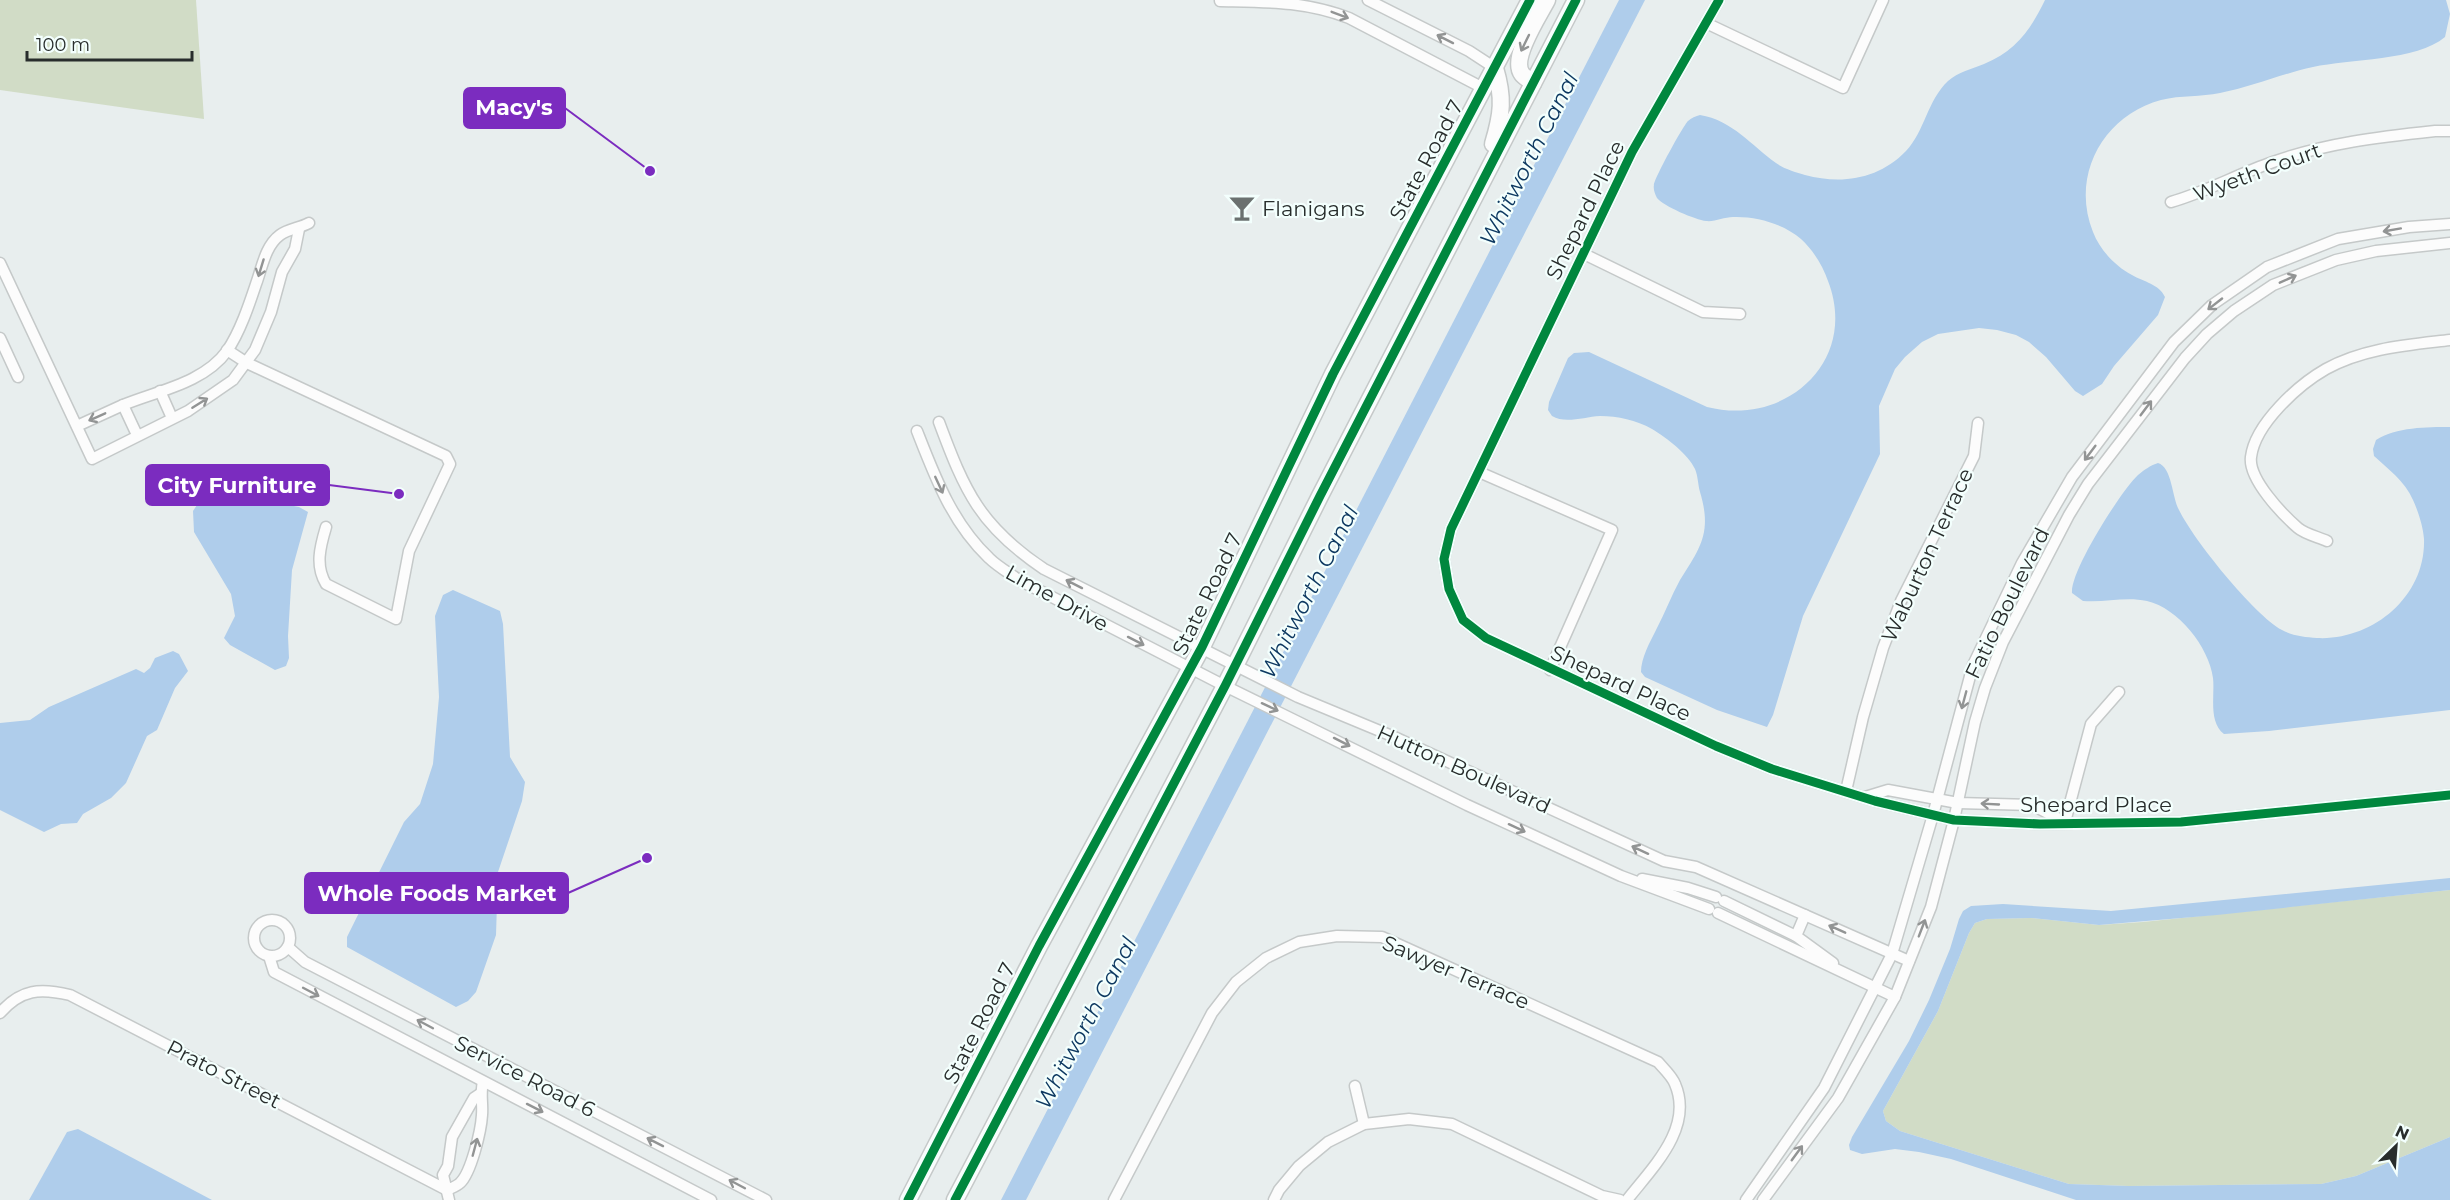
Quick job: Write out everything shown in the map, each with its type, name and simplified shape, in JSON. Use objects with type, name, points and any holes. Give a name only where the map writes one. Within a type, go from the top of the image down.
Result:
[{"type":"main road","name":"State Road 7","points":[[908,1200],[1039,946],[1202,647],[1333,374],[1530,0]]},
{"type":"main road","points":[[1533,83],[1521,74],[1518,63],[1521,49],[1547,0]]},
{"type":"main road","points":[[955,1200],[1225,686],[1575,0]]},
{"type":"main road","points":[[1478,191],[1500,121],[1502,103],[1495,68]]},
{"type":"street","points":[[1368,0],[1469,51],[1495,68]]},
{"type":"street","name":"Shepard Place","points":[[1719,0],[1632,152],[1451,529],[1444,560],[1449,589],[1463,620],[1486,638],[1550,670],[1716,746],[1772,769],[1875,801],[1954,820],[2040,824],[2181,822],[2450,795]]},
{"type":"street","points":[[1706,24],[1843,88],[1883,0]]},
{"type":"street","points":[[1220,1],[1298,3],[1326,9],[1348,18],[1485,89]]},
{"type":"street","name":"Wyeth Court","points":[[2171,202],[2194,196],[2271,162],[2323,146],[2450,131]]},
{"type":"street","name":"Fatio Boulevard","points":[[1746,1200],[1824,1088],[1892,954],[1933,815],[1973,665],[2022,563],[2072,477],[2174,342],[2212,305],[2267,267],[2338,239],[2409,227],[2450,224]]},
{"type":"street","points":[[0,263],[92,459],[215,394],[233,380],[247,363],[271,312],[282,272],[295,249],[304,226],[281,234],[273,242],[264,258],[256,285],[227,350],[217,362],[201,373],[77,426]]},
{"type":"street","name":"Fatio Boulevard","points":[[1763,1200],[1838,1098],[1895,997],[1930,907],[1954,820],[1975,722],[1985,688],[2003,642],[2069,514],[2088,484],[2185,358],[2207,334],[2234,311],[2273,285],[2336,260],[2376,251],[2450,243]]},
{"type":"street","points":[[1584,254],[1703,312],[1740,314]]},
{"type":"street","points":[[0,338],[18,377]]},
{"type":"street","points":[[2327,541],[2300,530],[2259,485],[2250,459],[2264,423],[2293,393],[2325,369],[2378,350],[2450,340]]},
{"type":"street","points":[[227,350],[247,363],[446,456],[450,464],[410,551],[396,619],[326,584],[320,574],[320,549],[326,527]]},
{"type":"street","points":[[160,391],[172,418]]},
{"type":"street","points":[[123,405],[137,435]]},
{"type":"street","name":"Lime Drive","points":[[939,422],[958,473],[978,510],[1018,552],[1044,569],[1235,664]]},
{"type":"street","name":"Waburton Terrace","points":[[1846,791],[1863,717],[1883,648],[1901,601],[1974,456],[1978,423]]},
{"type":"street","name":"Lime Drive","points":[[917,431],[938,484],[958,521],[989,558],[1018,580],[1225,686]]},
{"type":"street","points":[[1479,472],[1612,530],[1550,670]]},
{"type":"street","name":"Hutton Boulevard","points":[[1235,664],[1298,697],[1392,736],[1664,861],[1696,867],[1910,961]]},
{"type":"street","name":"Hutton Boulevard","points":[[1225,686],[1467,805],[1621,876],[1714,911],[1895,997]]},
{"type":"street","points":[[2065,822],[2091,724],[2120,692]]},
{"type":"street","name":"Shepard Place","points":[[1865,797],[1888,790],[1958,803],[2032,805],[2065,822]]},
{"type":"street","points":[[1688,888],[1696,867]]},
{"type":"street","name":"Hutton Boulevard","points":[[1621,876],[1688,888],[1720,899],[1796,936],[1847,975]]},
{"type":"street","points":[[1796,936],[1805,915]]},
{"type":"street","points":[[274,920],[286,926],[290,940],[288,947],[282,953],[269,956],[257,950],[253,936],[256,927],[261,923],[274,920]]},
{"type":"street","name":"Sawyer Terrace","points":[[1114,1200],[1212,1013],[1236,982],[1266,958],[1299,942],[1337,936],[1382,937],[1658,1062],[1675,1083],[1681,1106],[1672,1140],[1627,1200]]},
{"type":"street","name":"Service Road 6","points":[[288,947],[305,962],[766,1200]]},
{"type":"street","name":"Service Road 6","points":[[269,956],[274,972],[711,1200]]},
{"type":"street","name":"Prato Street","points":[[0,1013],[10,1001],[29,992],[47,990],[70,995],[448,1195]]},
{"type":"street","points":[[448,1195],[460,1183],[472,1160],[482,1118],[480,1094],[483,1082]]},
{"type":"street","points":[[1355,1086],[1364,1124]]},
{"type":"street","points":[[448,1195],[443,1175],[448,1166],[452,1137],[474,1098],[480,1094]]},
{"type":"street","points":[[1274,1200],[1279,1190],[1299,1166],[1328,1142],[1364,1124],[1409,1119],[1452,1124],[1605,1198],[1620,1200]]},
{"type":"green space","points":[[0,0],[196,0],[204,119],[0,90]]},
{"type":"green space","points":[[2450,890],[2450,1137],[2356,1176],[2321,1184],[2129,1186],[2069,1184],[1900,1131],[1886,1121],[1883,1111],[1938,1011],[1975,923],[1987,919],[2031,918],[2099,925],[2143,922]]},
{"type":"water","points":[[1619,0],[1645,0],[1026,1200],[1001,1200]]},
{"type":"water","points":[[2045,0],[2446,0],[2450,14],[2445,37],[2418,51],[2313,67],[2220,93],[2161,100],[2123,119],[2108,133],[2089,169],[2086,189],[2087,211],[2096,239],[2109,257],[2126,271],[2155,286],[2165,297],[2158,315],[2114,366],[2102,384],[2083,396],[2075,391],[2046,357],[2029,342],[2016,335],[1997,330],[1979,328],[1938,334],[1922,342],[1895,369],[1879,406],[1880,454],[1803,616],[1773,715],[1767,727],[1717,710],[1645,677],[1641,672],[1646,650],[1702,539],[1705,518],[1697,475],[1692,463],[1676,447],[1640,423],[1607,416],[1563,420],[1552,416],[1548,410],[1549,402],[1568,358],[1574,353],[1589,352],[1707,407],[1736,411],[1764,407],[1788,397],[1809,382],[1824,361],[1833,337],[1835,310],[1828,281],[1817,258],[1810,248],[1794,234],[1778,225],[1742,217],[1713,221],[1701,220],[1673,209],[1657,198],[1654,188],[1655,181],[1681,132],[1688,121],[1700,115],[1722,122],[1741,134],[1776,163],[1805,175],[1846,179],[1872,174],[1906,151],[1918,134],[1935,98],[1948,81],[1995,59],[2014,46],[2028,30]]},
{"type":"water","points":[[2450,427],[2450,710],[2224,734],[2219,729],[2214,715],[2213,678],[2210,666],[2199,642],[2180,620],[2159,605],[2147,601],[2131,599],[2083,601],[2072,593],[2079,568],[2109,514],[2138,475],[2158,463],[2166,470],[2179,510],[2197,539],[2225,575],[2270,622],[2286,632],[2308,637],[2337,637],[2357,632],[2376,623],[2406,597],[2416,579],[2422,560],[2424,539],[2417,509],[2410,493],[2401,481],[2374,456],[2373,449],[2376,440],[2402,430]]},
{"type":"water","points":[[226,487],[246,493],[247,497],[299,507],[308,512],[292,570],[289,658],[286,666],[275,670],[230,645],[224,638],[235,616],[231,594],[194,532],[193,511],[205,493]]},
{"type":"water","points":[[453,590],[500,611],[503,624],[510,757],[525,782],[522,801],[498,872],[496,935],[476,992],[468,1001],[456,1007],[347,947],[347,937],[404,822],[420,804],[433,764],[439,697],[435,616],[443,595]]},
{"type":"water","points":[[173,651],[179,654],[188,671],[175,688],[157,730],[147,736],[126,783],[111,798],[83,814],[77,823],[61,824],[44,832],[0,810],[0,723],[30,720],[49,707],[136,669],[144,673],[150,668],[155,658]]},
{"type":"water","points":[[2450,878],[2450,890],[2217,915],[2099,925],[2031,918],[1987,919],[1975,923],[1938,1011],[1883,1111],[1886,1121],[1900,1131],[2069,1184],[2129,1186],[2321,1184],[2356,1176],[2450,1137],[2450,1200],[2076,1200],[1951,1159],[1895,1149],[1862,1154],[1850,1150],[1852,1137],[1909,1041],[1929,1000],[1950,949],[1959,919],[1963,911],[1971,906],[2003,904],[2111,911]]},
{"type":"water","points":[[78,1129],[212,1200],[29,1200],[67,1132]]},
{"type":"cycle path","points":[[908,1200],[1039,946],[1202,647],[1333,374],[1530,0]]},
{"type":"cycle path","points":[[955,1200],[1225,686],[1320,496],[1576,0]]},
{"type":"cycle path","points":[[1719,0],[1632,152],[1451,529],[1444,559],[1449,589],[1463,620],[1486,638],[1716,746],[1772,769],[1875,801],[1954,820],[2040,824],[2181,822],[2450,795]]},
{"type":"place","name":"Macy's","points":[[650,171]]},
{"type":"place","name":"Flanigans","points":[[1242,208]]},
{"type":"place","name":"City Furniture","points":[[399,494]]},
{"type":"place","name":"Whole Foods Market","points":[[647,858]]},
{"type":"water label","name":"Whitworth Canal","points":[[1529,159]]},
{"type":"water label","name":"Whitworth Canal","points":[[1309,592]]},
{"type":"water label","name":"Whitworth Canal","points":[[1086,1023]]}]
